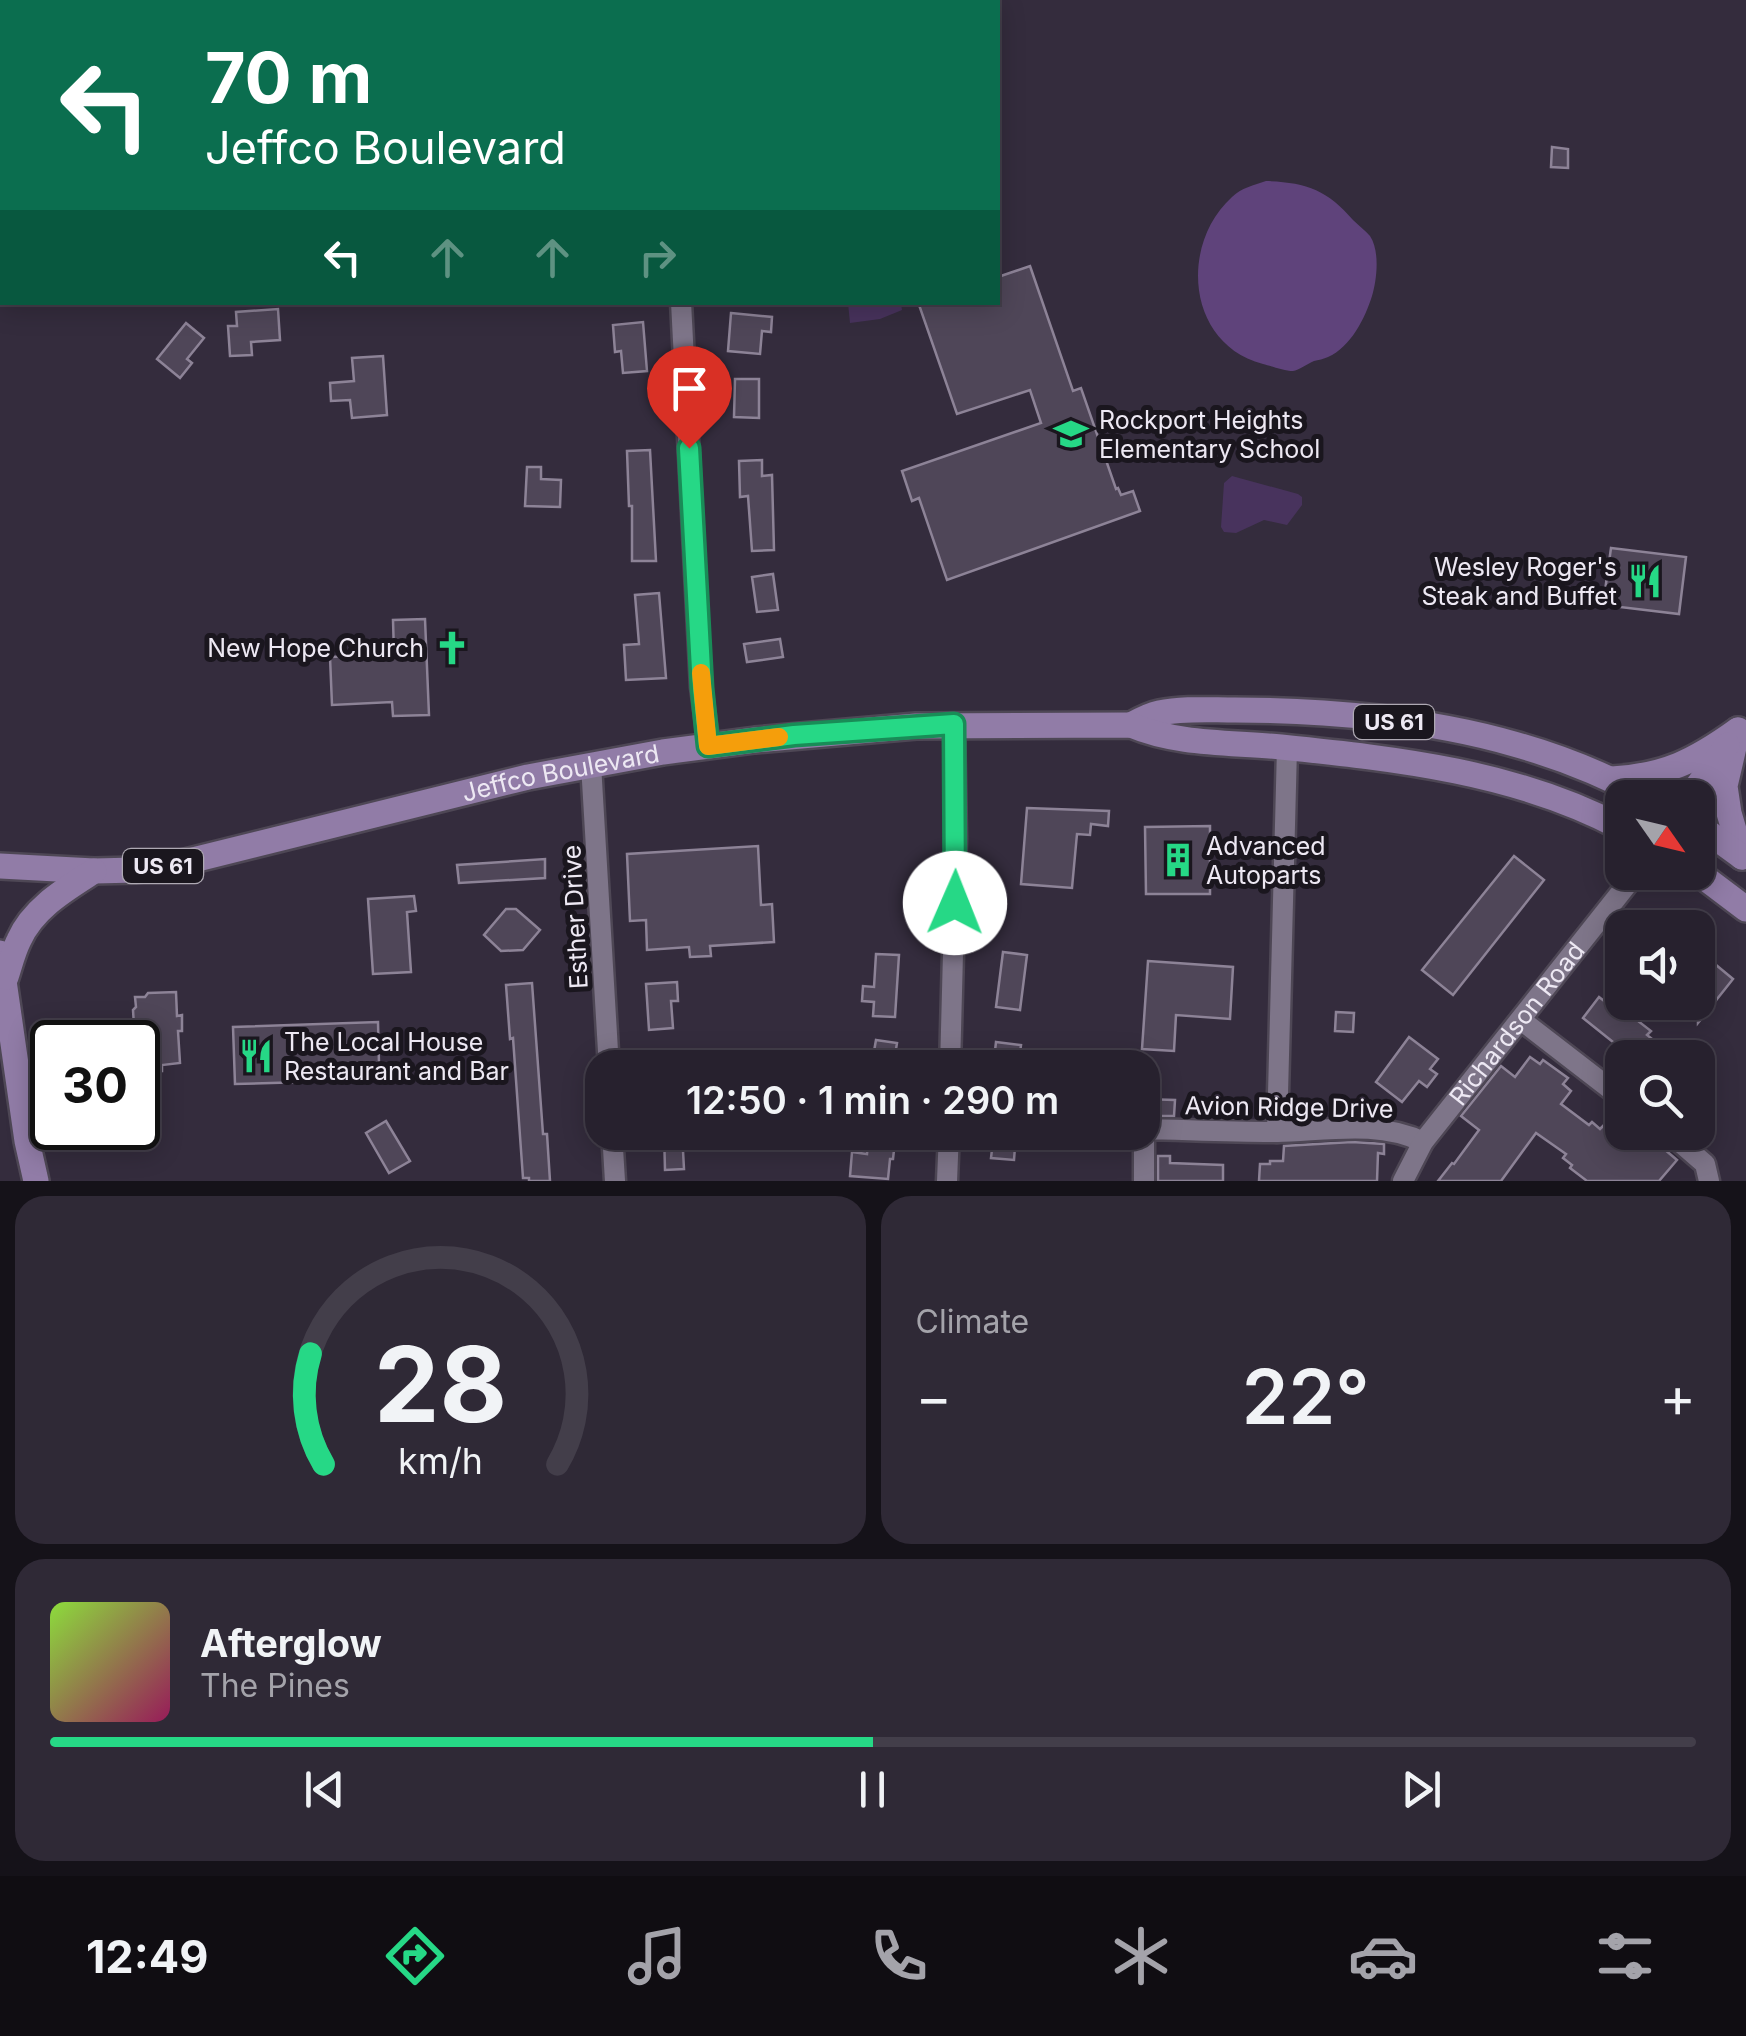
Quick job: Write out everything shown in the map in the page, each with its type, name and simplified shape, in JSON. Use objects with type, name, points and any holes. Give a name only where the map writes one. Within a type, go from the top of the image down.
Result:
[{"type":"main road","name":"Jeffco Boulevard","points":[[1131,725],[1154,714],[1181,710],[1268,710],[1344,716],[1448,729],[1509,742],[1557,756],[1612,779]]},
{"type":"main road","name":"Jeffco Boulevard","points":[[0,866],[136,870],[216,856],[454,794],[591,764],[794,735],[954,724],[1131,725],[1176,739],[1287,748],[1456,770],[1552,796],[1605,820]]},
{"type":"main road","points":[[1612,779],[1662,772],[1702,755],[1742,726]]},
{"type":"main road","points":[[1702,780],[1742,726]]},
{"type":"main road","points":[[1742,726],[1725,786],[1729,814],[1744,858]]},
{"type":"main road","points":[[1715,837],[1744,858]]},
{"type":"main road","points":[[2,979],[29,923],[52,898],[94,871]]},
{"type":"main road","points":[[1715,886],[1746,909]]},
{"type":"main road","points":[[0,953],[36,1181]]},
{"type":"street","points":[[681,305],[708,746]]},
{"type":"street","points":[[950,1050],[956,839],[954,724]]},
{"type":"street","points":[[1277,1132],[1287,748]]},
{"type":"street","name":"Esther Drive","points":[[591,764],[608,1050]]},
{"type":"street","name":"Richardson Road","points":[[1403,1181],[1423,1142],[1624,890]]},
{"type":"street","points":[[1522,1020],[1605,1085]]},
{"type":"street","name":"Avion Ridge Drive","points":[[1144,1181],[1144,1130],[1378,1129],[1402,1132],[1423,1142]]},
{"type":"street","points":[[613,1150],[615,1181]]},
{"type":"street","points":[[948,1181],[949,1150]]},
{"type":"street","points":[[1689,1150],[1706,1164],[1709,1181]]},
{"type":"shaded area","points":[[1266,181],[1293,183],[1325,195],[1370,236],[1376,257],[1372,296],[1350,339],[1328,357],[1293,371],[1238,353],[1219,336],[1206,315],[1199,291],[1198,266],[1215,217],[1236,194]]},
{"type":"shaded area","points":[[848,305],[901,305],[902,310],[880,319],[850,323]]},
{"type":"shaded area","points":[[1232,476],[1298,494],[1302,505],[1287,525],[1264,520],[1236,533],[1224,532],[1224,483]]},
{"type":"building","points":[[1552,147],[1568,149],[1568,168],[1551,167]]},
{"type":"building","name":"Rockport Heights Elementary School","points":[[1030,266],[1073,391],[1081,388],[1116,489],[1121,495],[1133,491],[1140,511],[947,580],[919,498],[912,501],[902,471],[1041,423],[1030,390],[957,414],[919,305],[1000,305],[1000,276]]},
{"type":"building","points":[[278,309],[280,340],[251,342],[252,355],[230,356],[228,326],[237,326],[236,312]]},
{"type":"building","points":[[731,313],[772,317],[771,332],[762,331],[760,354],[728,351]]},
{"type":"building","points":[[643,322],[647,371],[623,373],[621,351],[615,352],[613,325]]},
{"type":"building","points":[[186,323],[204,338],[187,359],[192,363],[180,378],[157,359]]},
{"type":"building","points":[[383,356],[387,415],[352,418],[350,400],[331,401],[330,383],[354,381],[352,358]]},
{"type":"building","points":[[735,379],[759,379],[759,418],[734,417]]},
{"type":"building","points":[[650,450],[656,561],[632,561],[627,451]]},
{"type":"building","points":[[762,460],[762,476],[772,475],[774,550],[752,551],[748,496],[740,497],[739,461]]},
{"type":"building","points":[[527,467],[541,467],[541,479],[561,480],[560,507],[525,506]]},
{"type":"building","name":"Wesley Roger's Steak and Buffet","points":[[1611,548],[1686,557],[1679,614],[1603,605]]},
{"type":"building","points":[[773,574],[778,610],[757,612],[752,577]]},
{"type":"building","points":[[659,593],[666,678],[626,680],[624,645],[639,644],[635,595]]},
{"type":"building","points":[[425,619],[429,715],[393,716],[392,702],[332,705],[330,657],[394,654],[393,620]]},
{"type":"building","points":[[780,639],[783,657],[747,662],[744,644]]},
{"type":"building","points":[[1027,808],[1109,811],[1108,826],[1091,824],[1090,835],[1077,834],[1072,888],[1021,884]]},
{"type":"building","name":"Advanced Autoparts","points":[[1210,826],[1210,894],[1146,894],[1145,827]]},
{"type":"building","points":[[758,846],[761,905],[772,904],[774,942],[710,946],[711,956],[690,957],[689,947],[647,950],[646,920],[630,921],[627,854]]},
{"type":"building","points":[[1514,856],[1544,880],[1453,995],[1422,970]]},
{"type":"building","points":[[545,859],[545,878],[459,883],[457,865]]},
{"type":"building","points":[[414,896],[416,911],[407,912],[411,972],[373,974],[368,899]]},
{"type":"building","points":[[506,909],[516,909],[540,930],[523,950],[501,951],[484,935]]},
{"type":"building","points":[[1003,952],[1027,955],[1020,1010],[996,1007]]},
{"type":"building","points":[[876,954],[899,955],[895,1017],[873,1016],[874,1002],[862,1001],[863,986],[874,987]]},
{"type":"building","points":[[1148,961],[1233,967],[1230,1019],[1176,1015],[1174,1051],[1142,1049]]},
{"type":"building","points":[[1715,964],[1733,979],[1715,1002]]},
{"type":"building","points":[[677,982],[678,1001],[671,1001],[673,1028],[649,1030],[646,984]]},
{"type":"building","points":[[532,983],[550,1181],[523,1178],[513,1038],[510,1039],[506,985]]},
{"type":"building","points":[[176,992],[177,1016],[182,1015],[182,1031],[178,1031],[180,1063],[162,1065],[162,1071],[160,1020],[134,1020],[135,997]]},
{"type":"building","points":[[1599,997],[1605,1002],[1605,1020],[1637,1020],[1651,1031],[1647,1035],[1653,1040],[1610,1040],[1583,1018]]},
{"type":"building","points":[[1336,1012],[1354,1013],[1353,1032],[1335,1031]]},
{"type":"building","points":[[378,1022],[379,1064],[305,1067],[305,1082],[235,1084],[233,1027]]},
{"type":"building","points":[[1409,1037],[1438,1059],[1430,1069],[1437,1074],[1427,1087],[1419,1081],[1402,1102],[1376,1082]]},
{"type":"building","points":[[876,1040],[897,1043],[896,1050],[874,1050]]},
{"type":"building","points":[[996,1042],[1021,1045],[1020,1050],[995,1050]]},
{"type":"building","points":[[1530,1057],[1540,1064],[1543,1060],[1568,1078],[1563,1084],[1571,1091],[1561,1104],[1589,1125],[1592,1122],[1600,1129],[1605,1128],[1605,1150],[1665,1150],[1677,1160],[1659,1181],[1587,1181],[1570,1168],[1572,1165],[1563,1158],[1566,1154],[1536,1133],[1501,1181],[1438,1181],[1479,1130],[1461,1116],[1501,1066],[1515,1077]]},
{"type":"building","points":[[1160,1100],[1175,1100],[1174,1116],[1160,1116]]},
{"type":"building","points":[[386,1121],[410,1161],[389,1173],[366,1133]]},
{"type":"building","points":[[1384,1144],[1384,1154],[1378,1153],[1377,1181],[1259,1181],[1260,1164],[1283,1161],[1284,1146]]},
{"type":"building","points":[[664,1150],[683,1150],[684,1169],[665,1170]]},
{"type":"building","points":[[867,1150],[894,1150],[888,1179],[850,1176],[852,1152],[867,1154]]},
{"type":"building","points":[[992,1150],[1015,1150],[1014,1160],[991,1158]]},
{"type":"building","points":[[1158,1156],[1170,1156],[1170,1163],[1223,1165],[1223,1181],[1158,1181]]},
{"type":"slow traffic","points":[[701,673],[708,746],[779,737]]},
{"type":"place","name":"Rockport Heights Elementary School","points":[[1071,434]]},
{"type":"place","name":"Wesley Roger's Steak and Buffet","points":[[1645,581]]},
{"type":"place","name":"New Hope Church","points":[[452,648]]},
{"type":"place","name":"Advanced Autoparts","points":[[1178,860]]},
{"type":"place","name":"The Local House Restaurant and Bar","points":[[256,1056]]},
{"type":"route","points":[[689,448],[708,746],[794,735],[954,724],[955,903]]}]
